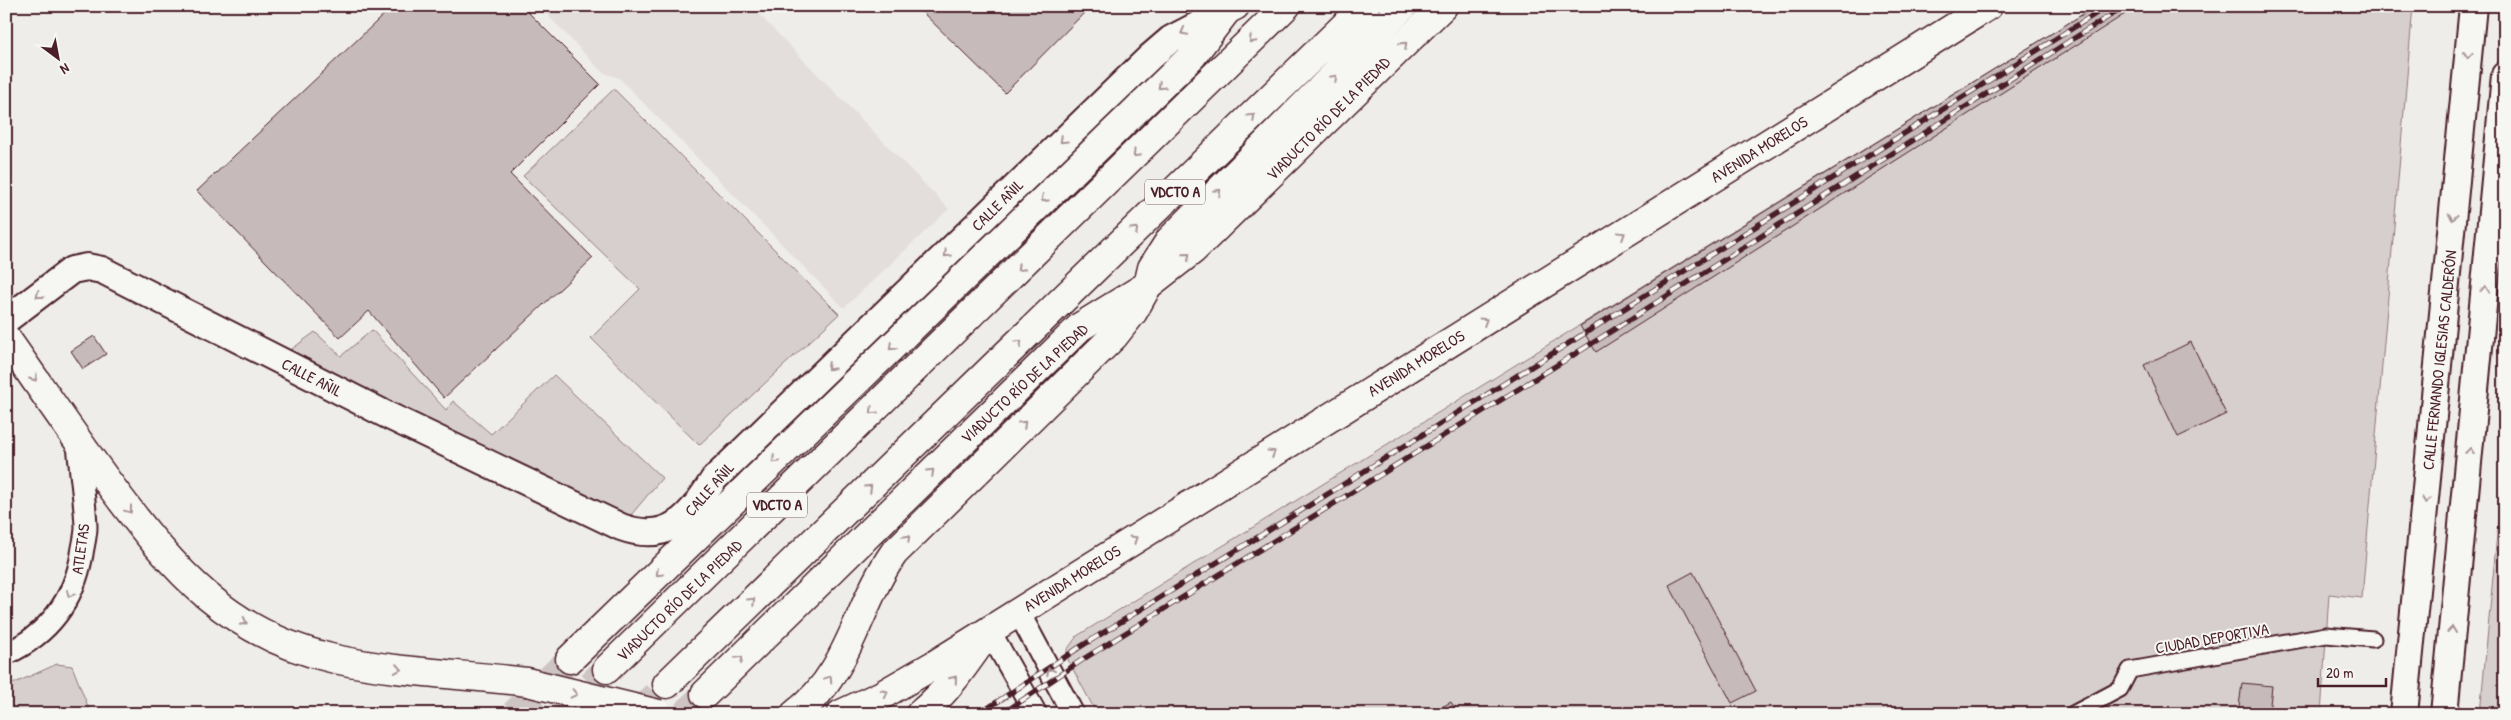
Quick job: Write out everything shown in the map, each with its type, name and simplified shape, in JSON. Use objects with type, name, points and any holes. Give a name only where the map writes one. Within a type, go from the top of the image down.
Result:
[{"type":"main road","name":"VIADUCTO RÍO DE LA PIEDAD","points":[[607,669],[1286,6]]},
{"type":"main road","name":"VIADUCTO RÍO DE LA PIEDAD","points":[[667,684],[1365,6]]},
{"type":"main road","points":[[795,714],[815,697],[834,671],[857,628],[879,576],[894,553],[1114,336],[1134,312],[1148,285],[1152,268],[1170,240],[1403,6]]},
{"type":"main road","name":"VIADUCTO RÍO DE LA PIEDAD","points":[[705,694],[1080,327],[1148,285],[1176,265],[1225,221],[1443,6]]},
{"type":"main road","name":"AVENIDA MORELOS","points":[[840,714],[908,681],[1988,6]]},
{"type":"main road","name":"VIADUCTO RÍO DE LA PIEDAD","points":[[570,659],[1192,56],[1231,8]]},
{"type":"main road","points":[[6,338],[78,443],[170,562],[214,603],[235,618],[284,642],[335,659],[405,670],[527,682],[660,714]]},
{"type":"main road","points":[[920,714],[957,677],[989,630]]},
{"type":"street","name":"CALLE FERNANDO IGLESIAS CALDERÓN","points":[[2404,714],[2473,6]]},
{"type":"street","name":"CALLE AÑIL","points":[[6,320],[72,270],[87,267],[102,270],[389,416],[621,527],[638,532],[664,530],[675,525],[694,510],[714,479],[1150,57],[1171,39],[1231,8]]},
{"type":"street","points":[[2444,714],[2505,75]]},
{"type":"street","name":"ATLETAS","points":[[6,654],[16,649],[49,623],[65,606],[78,577],[86,529],[78,443]]},
{"type":"street","points":[[1018,611],[1073,714]]},
{"type":"street","points":[[989,630],[1036,714]]},
{"type":"street","name":"CIUDAD DEPORTIVA","points":[[2073,714],[2120,689],[2130,670],[2326,635],[2373,639]]},
{"type":"shaded area","points":[[539,6],[751,6],[949,209],[844,308],[619,78],[602,72]]},
{"type":"shaded area","points":[[2096,6],[2413,6],[2362,598],[2329,594],[2321,714],[1097,714],[1068,660],[1067,650],[1077,636]]},
{"type":"shaded area","points":[[614,89],[839,314],[699,445],[591,338],[640,289],[523,176]]},
{"type":"shaded area","points":[[372,330],[446,410],[453,401],[491,434],[554,375],[662,478],[626,521],[285,354],[315,332],[341,356]]},
{"type":"shaded area","points":[[2505,449],[2505,714],[2480,714]]},
{"type":"shaded area","points":[[57,664],[72,666],[91,714],[9,714],[6,706],[6,687]]},
{"type":"building","points":[[393,6],[522,6],[600,84],[510,174],[593,258],[444,398],[369,311],[340,338],[197,191]]},
{"type":"building","points":[[916,6],[1091,6],[1005,93]]},
{"type":"building","points":[[2096,6],[2121,6],[2125,14],[1596,352],[1580,326]]},
{"type":"building","points":[[94,336],[106,354],[83,369],[71,351]]},
{"type":"building","points":[[2191,342],[2226,414],[2178,437],[2144,365]]},
{"type":"building","points":[[1693,572],[1756,691],[1732,703],[1669,585]]},
{"type":"building","points":[[2242,683],[2272,686],[2269,714],[2238,714]]},
{"type":"building","points":[[1451,702],[1457,714],[1429,714]]},
{"type":"tunnel","points":[[514,714],[570,659]]},
{"type":"tunnel","points":[[561,714],[607,669]]},
{"type":"tunnel","points":[[636,714],[667,684]]},
{"type":"tunnel","points":[[685,714],[705,694]]},
{"type":"railway","points":[[979,714],[1080,647],[2108,6]]},
{"type":"railway","points":[[1002,714],[1085,658],[1591,344],[2122,8]]}]
